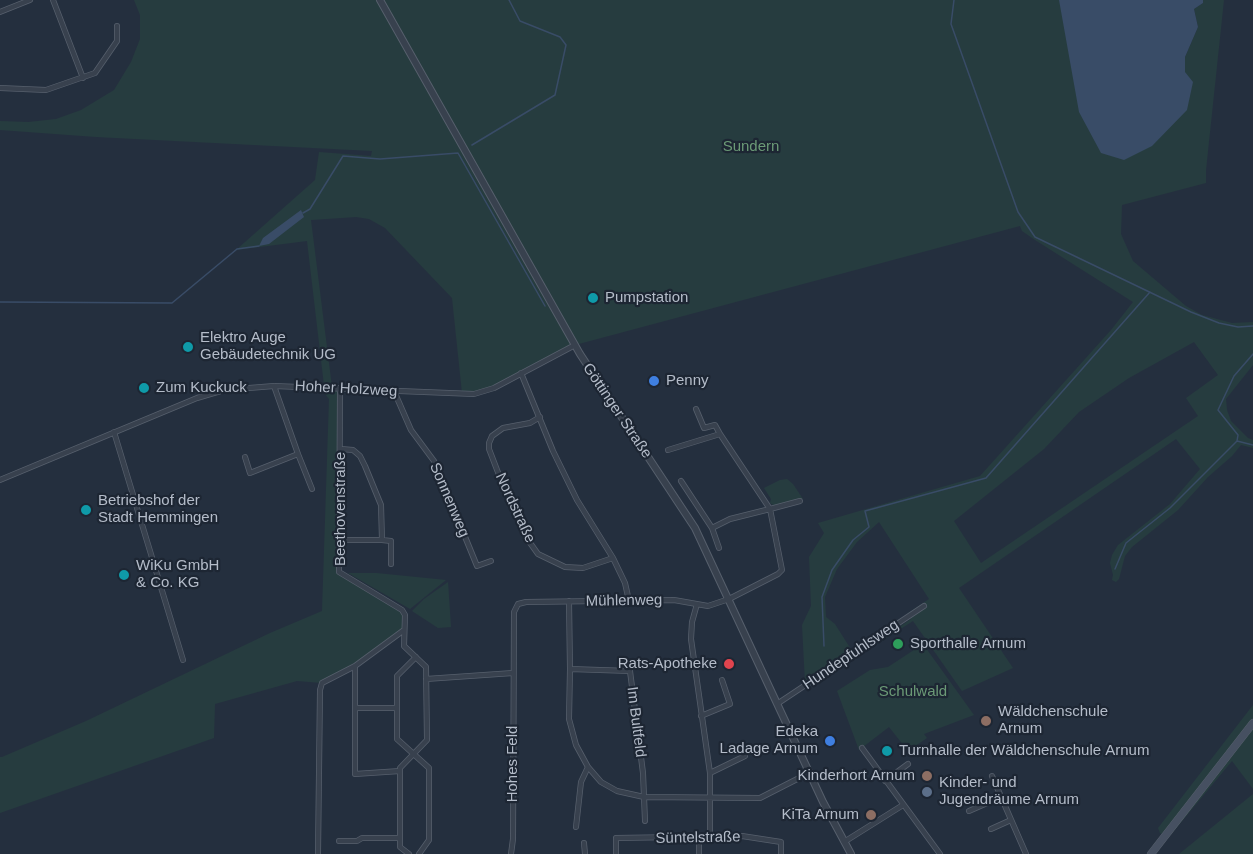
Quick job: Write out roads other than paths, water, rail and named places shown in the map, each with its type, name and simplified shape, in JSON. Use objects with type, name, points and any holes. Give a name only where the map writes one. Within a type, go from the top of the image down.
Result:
[{"type":"main road","points":[[1151,854],[1253,723]]},
{"type":"street","points":[[0,12],[30,0]]},
{"type":"street","points":[[53,0],[83,78]]},
{"type":"street","name":"Göttinger Straße","points":[[380,0],[574,345],[695,528],[810,773],[851,854]]},
{"type":"street","points":[[0,88],[46,90],[83,78],[98,70],[117,40],[117,26]]},
{"type":"street","name":"Hoher Holzweg","points":[[0,480],[197,398],[217,392],[247,387],[274,386],[474,394],[494,388],[574,345]]},
{"type":"street","points":[[521,373],[553,451],[577,500],[613,558],[625,583],[629,601]]},
{"type":"street","points":[[274,386],[312,489]]},
{"type":"street","name":"Beethovenstraße","points":[[340,388],[339,572],[402,610],[405,615],[404,645],[426,667],[427,740],[400,768],[400,771]]},
{"type":"street","name":"Sonnenweg","points":[[394,391],[411,430],[434,461],[477,566],[490,561]]},
{"type":"street","points":[[696,409],[708,438]]},
{"type":"street","name":"Nordstraße","points":[[540,417],[530,423],[502,428],[492,436],[489,443],[499,475],[528,540],[538,554],[565,567],[583,568],[613,558]]},
{"type":"street","points":[[704,428],[715,425],[770,509]]},
{"type":"street","points":[[114,432],[183,660]]},
{"type":"street","points":[[668,450],[720,434]]},
{"type":"street","points":[[341,449],[353,450],[360,456],[365,466],[381,505],[382,540]]},
{"type":"street","points":[[244,457],[250,473],[298,454]]},
{"type":"street","points":[[681,481],[712,528],[719,549]]},
{"type":"street","points":[[712,528],[730,519],[800,501]]},
{"type":"street","name":"Mühlenweg","points":[[518,604],[674,600],[708,606],[729,599],[782,570],[770,509]]},
{"type":"street","points":[[340,540],[391,541],[391,564]]},
{"type":"street","points":[[570,602],[569,719],[576,745],[588,767],[602,782],[617,791],[644,797],[760,798],[810,773]]},
{"type":"street","name":"Hohes Feld","points":[[511,854],[514,612],[518,604]]},
{"type":"street","points":[[697,604],[692,622],[691,639],[710,773],[710,837]]},
{"type":"street","name":"Hundepfuhlsweg","points":[[777,704],[924,606]]},
{"type":"street","points":[[318,854],[320,690],[322,683],[355,666],[404,630]]},
{"type":"street","points":[[416,657],[397,676],[397,708],[398,739],[429,768],[429,840],[419,854]]},
{"type":"street","points":[[355,666],[354,774],[400,771],[399,838],[400,847],[409,854]]},
{"type":"street","name":"Im Bultfeld","points":[[570,669],[630,671],[643,773],[645,821]]},
{"type":"street","points":[[426,679],[513,673]]},
{"type":"street","points":[[701,716],[730,704],[722,680]]},
{"type":"street","points":[[355,708],[397,708]]},
{"type":"street","points":[[862,748],[939,854]]},
{"type":"street","points":[[710,773],[745,756]]},
{"type":"street","points":[[885,781],[908,764]]},
{"type":"street","points":[[576,827],[581,782],[588,767]]},
{"type":"street","points":[[992,776],[1026,854]]},
{"type":"street","points":[[969,811],[1001,796]]},
{"type":"street","points":[[844,842],[903,805]]},
{"type":"street","points":[[991,829],[1011,820]]},
{"type":"street","name":"Süntelstraße","points":[[616,854],[616,838],[742,836],[781,842],[781,854]]},
{"type":"street","points":[[339,841],[357,841],[362,838],[399,838]]},
{"type":"street","points":[[699,838],[699,854]]},
{"type":"street","points":[[584,843],[585,854]]},
{"type":"water","points":[[1059,0],[1203,0],[1203,3],[1194,9],[1198,27],[1185,57],[1185,72],[1193,82],[1187,110],[1152,146],[1124,160],[1101,153],[1079,112]]},
{"type":"water","points":[[301,210],[304,217],[269,244],[259,246],[263,238]]},
{"type":"waterway","points":[[472,145],[555,95],[566,45],[560,37],[520,21],[509,0]]},
{"type":"waterway","points":[[954,0],[951,24],[1018,212],[1035,237],[1191,312],[1219,323],[1238,327],[1253,326]]},
{"type":"waterway","points":[[303,213],[310,209],[343,156],[380,159],[458,153],[545,306]]},
{"type":"waterway","points":[[0,302],[172,303],[237,249],[259,246]]},
{"type":"waterway","points":[[824,646],[822,597],[832,570],[853,540],[869,527],[865,511],[986,478],[1150,292]]},
{"type":"waterway","points":[[1115,569],[1126,543],[1170,508],[1237,441],[1238,435],[1218,410],[1234,376],[1253,354]]},
{"type":"waterway","points":[[1237,441],[1253,445]]},
{"type":"place","name":"Pumpstation","points":[[593,298]]},
{"type":"place","name":"Elektro Auge Gebäudetechnik UG","points":[[188,347]]},
{"type":"place","name":"Penny","points":[[654,381]]},
{"type":"place","name":"Zum Kuckuck","points":[[144,388]]},
{"type":"place","name":"Betriebshof der Stadt Hemmingen","points":[[86,510]]},
{"type":"place","name":"WiKu GmbH & Co. KG","points":[[124,575]]},
{"type":"place","name":"Sporthalle Arnum","points":[[898,644]]},
{"type":"place","name":"Rats-Apotheke","points":[[729,664]]},
{"type":"place","name":"Wäldchenschule Arnum","points":[[986,721]]},
{"type":"place","name":"Edeka Ladage Arnum","points":[[830,741]]},
{"type":"place","name":"Turnhalle der Wäldchenschule Arnum","points":[[887,751]]},
{"type":"place","name":"Kinderhort Arnum","points":[[927,776]]},
{"type":"place","name":"Kinder- und Jugendräume Arnum","points":[[927,792]]},
{"type":"place","name":"KiTa Arnum","points":[[871,815]]},
{"type":"park label","name":"Sundern","points":[[751,147]]},
{"type":"park label","name":"Schulwald","points":[[913,692]]}]
